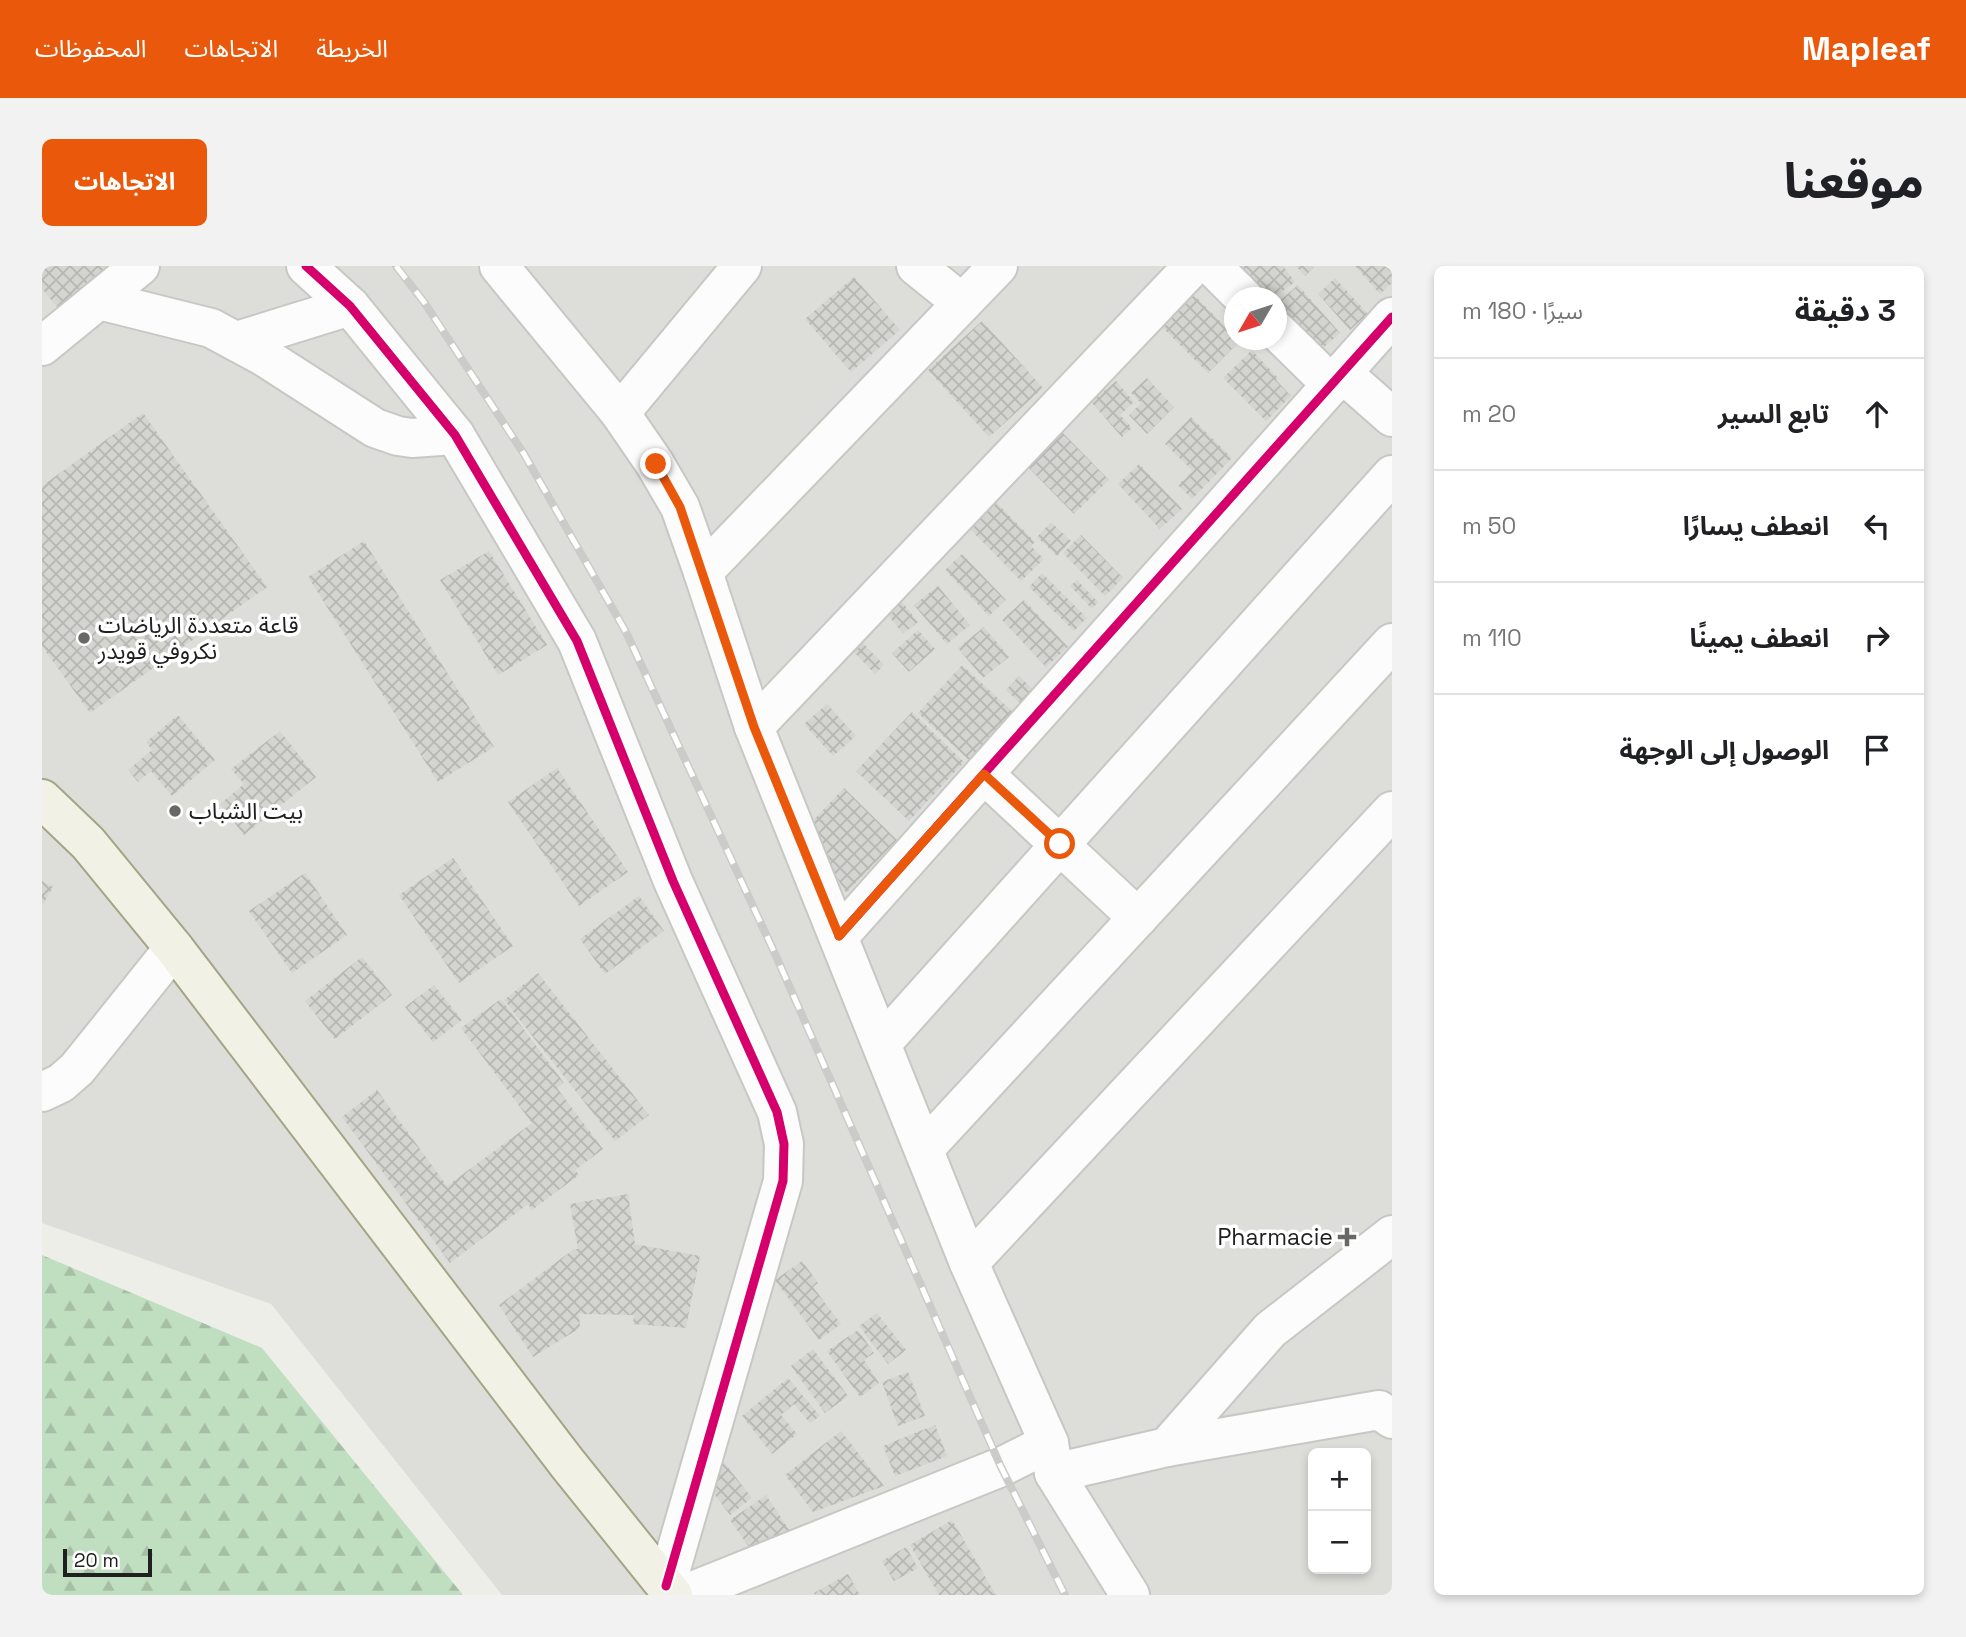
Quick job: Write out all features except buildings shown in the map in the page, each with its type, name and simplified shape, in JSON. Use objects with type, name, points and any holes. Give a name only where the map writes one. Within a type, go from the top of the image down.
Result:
[{"type":"main road","points":[[42,799],[88,843],[174,948],[567,1463],[674,1592]]},
{"type":"street","points":[[42,346],[140,266]]},
{"type":"street","points":[[306,266],[350,306],[455,435],[577,641],[673,881],[778,1112],[784,1144],[783,1181],[674,1592]]},
{"type":"street","points":[[620,413],[742,266]]},
{"type":"street","points":[[916,266],[962,303]]},
{"type":"street","points":[[703,572],[998,266]]},
{"type":"street","points":[[754,727],[1193,266]]},
{"type":"street","points":[[1212,266],[1233,287]]},
{"type":"street","points":[[508,270],[620,413],[656,464],[680,507],[754,727],[969,1263],[1052,1458],[1129,1595]]},
{"type":"street","points":[[99,300],[211,328],[237,341],[374,428],[412,438],[455,435]]},
{"type":"street","points":[[237,341],[350,306]]},
{"type":"street","points":[[839,936],[1392,317]]},
{"type":"street","points":[[1287,339],[1337,379],[1392,417]]},
{"type":"street","points":[[882,1043],[1392,475]]},
{"type":"street","points":[[924,1149],[1392,643]]},
{"type":"street","points":[[984,774],[1138,918]]},
{"type":"street","points":[[969,1263],[1392,811]]},
{"type":"street","points":[[42,1092],[61,1083],[77,1069],[174,948]]},
{"type":"street","points":[[1167,1447],[1270,1330],[1392,1235]]},
{"type":"street","points":[[674,1592],[1001,1467],[1052,1458],[1167,1447],[1388,1412]]},
{"type":"shaded area","points":[[42,266],[1392,266],[1392,1595],[502,1595],[271,1304],[42,1223]]},
{"type":"green space","points":[[42,1255],[262,1348],[463,1595],[42,1595]]},
{"type":"railway","points":[[396,266],[424,302],[524,454],[626,632],[776,956],[1001,1467],[1065,1595]]},
{"type":"cycle path","points":[[306,266],[350,306],[455,435],[577,641],[673,881],[777,1112],[784,1144],[783,1181],[666,1586]]},
{"type":"cycle path","points":[[839,936],[1392,317]]},
{"type":"place","name":"قاعة متعددة الرياضات نكروفي قويدر","points":[[84,638]]},
{"type":"place","name":"بيت الشباب","points":[[175,811]]},
{"type":"place","name":"Pharmacie","points":[[1347,1237]]},
{"type":"route","points":[[656,464],[680,507],[754,727],[839,936],[984,774],[1060,844]]}]
